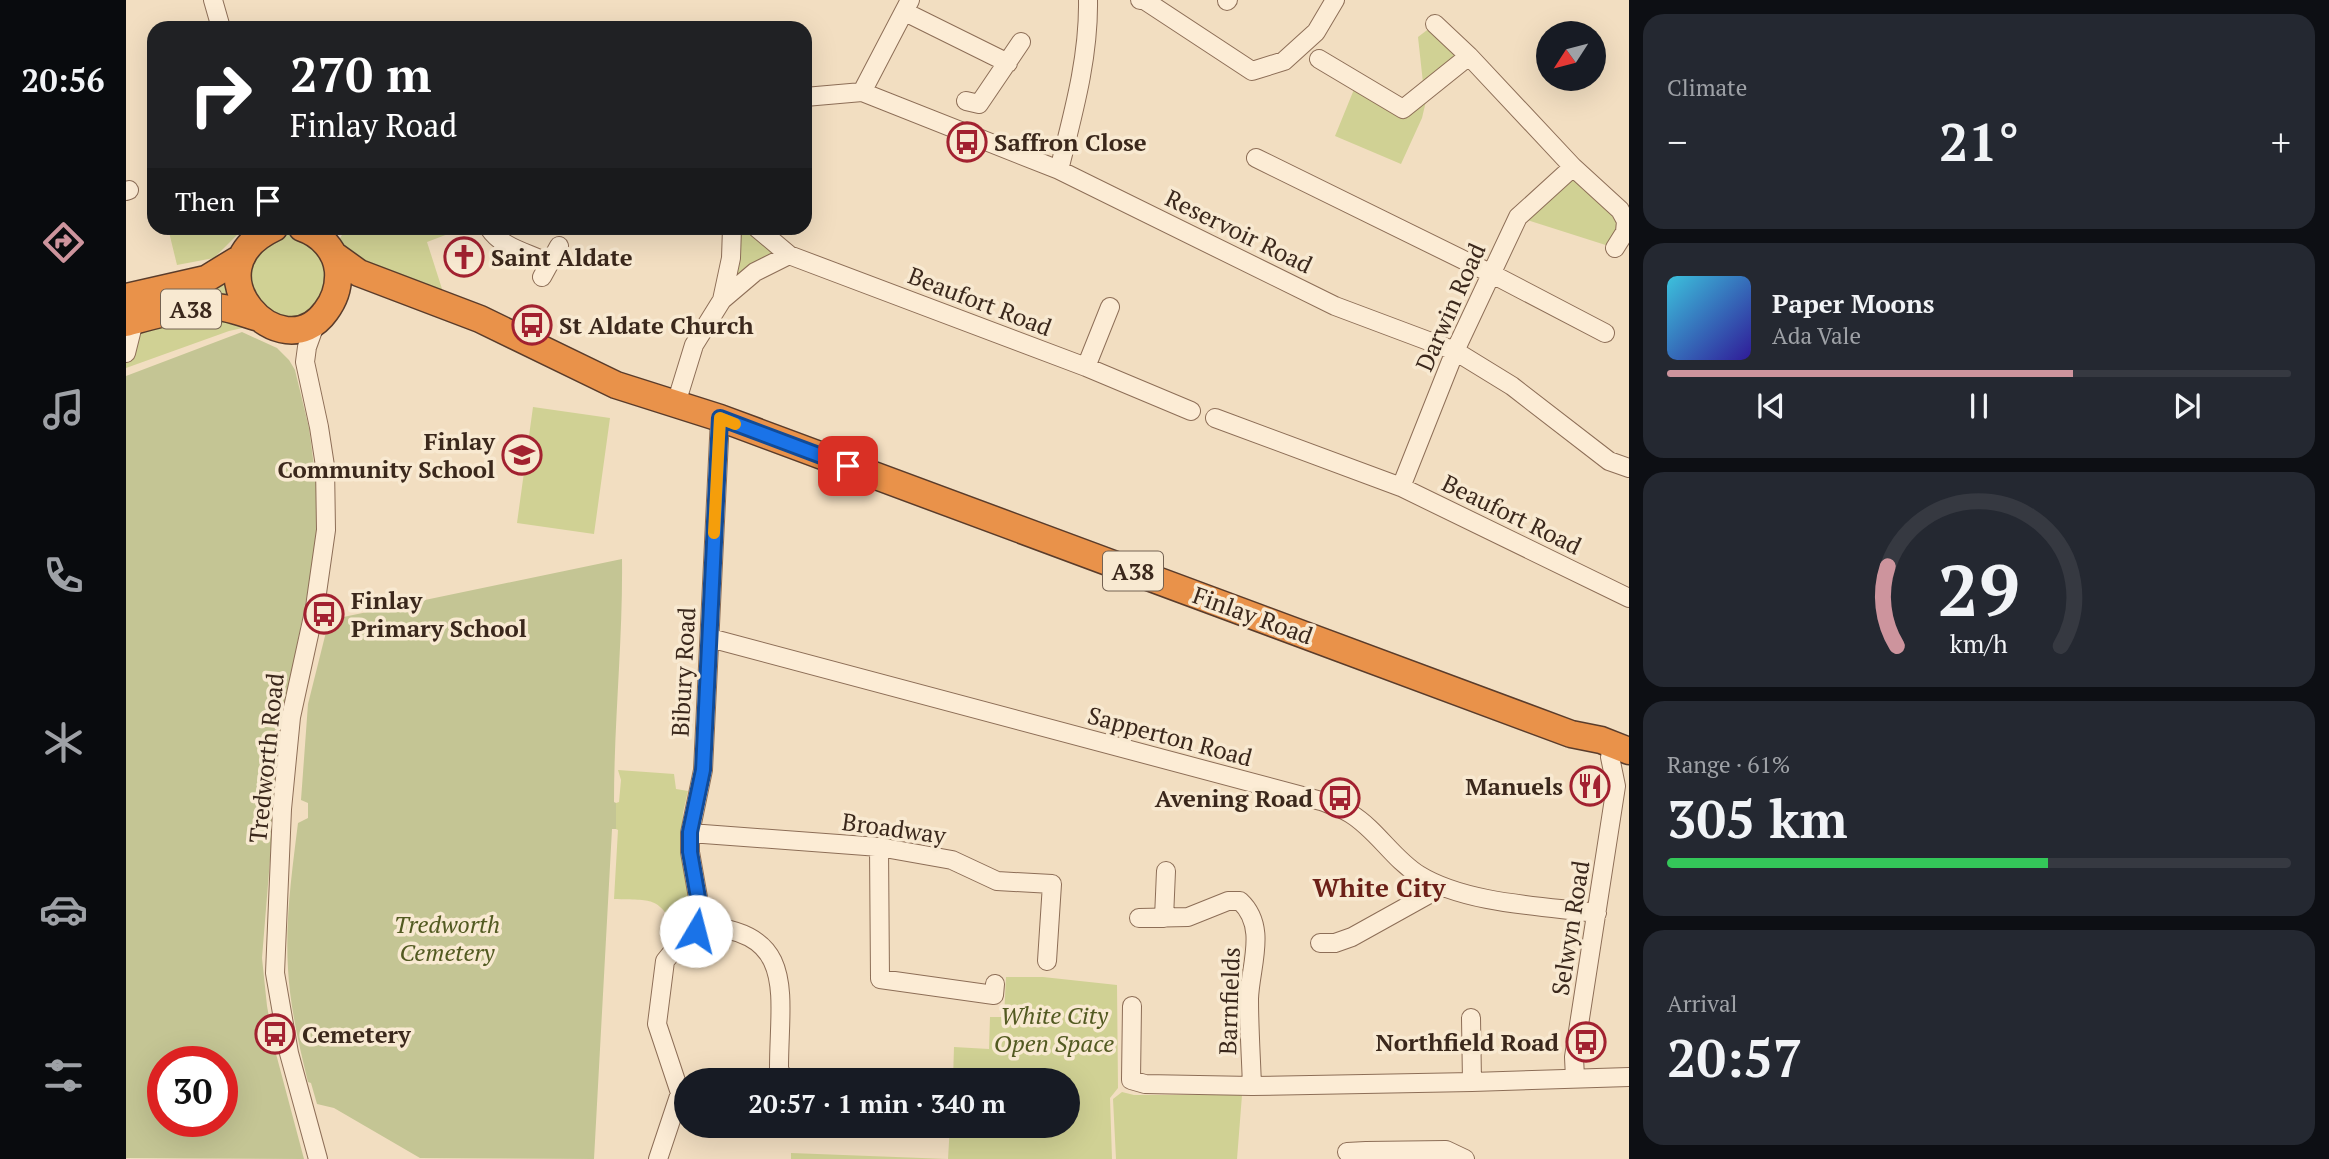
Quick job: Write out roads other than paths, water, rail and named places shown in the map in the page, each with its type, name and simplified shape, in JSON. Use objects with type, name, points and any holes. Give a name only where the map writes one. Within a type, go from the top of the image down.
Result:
[{"type":"highway","name":"A38","points":[[259,235],[242,257],[238,271],[239,290],[243,300],[267,323]]},
{"type":"highway","name":"A38","points":[[129,313],[222,307],[267,323],[300,328],[316,322],[333,298],[338,281],[337,265],[323,237]]},
{"type":"highway","name":"A38","points":[[323,237],[359,273],[480,320],[616,384],[720,418]]},
{"type":"highway","name":"A38","points":[[129,313],[206,279],[242,257]]},
{"type":"highway","name":"A38","points":[[333,298],[359,291],[416,296]]},
{"type":"highway","name":"A38","points":[[602,377],[618,377],[678,397],[720,418]]},
{"type":"highway","name":"Finlay Road","points":[[720,418],[1545,724],[1571,734],[1614,760]]},
{"type":"street","points":[[213,0],[219,21]]},
{"type":"street","points":[[1059,170],[1078,97],[1088,23],[1088,0]]},
{"type":"street","points":[[1143,0],[1252,71],[1284,61],[1316,32],[1335,0]]},
{"type":"street","points":[[862,92],[908,6],[1008,63]]},
{"type":"street","points":[[1434,24],[1573,167],[1620,210],[1626,221],[1625,232],[1615,248]]},
{"type":"street","points":[[966,101],[979,104],[1021,42]]},
{"type":"street","points":[[1319,59],[1403,109],[1469,57]]},
{"type":"street","name":"Reservoir Road","points":[[812,96],[862,92],[1059,170],[1335,306],[1455,352],[1512,386],[1609,461],[1629,468]]},
{"type":"street","points":[[1256,158],[1605,333]]},
{"type":"street","name":"Darwin Road","points":[[1401,487],[1455,352],[1518,217],[1573,167]]},
{"type":"street","points":[[495,235],[508,246],[525,251],[545,270],[559,246]]},
{"type":"street","points":[[722,300],[731,258],[732,235]]},
{"type":"street","name":"Beaufort Road","points":[[765,235],[789,255],[1086,367],[1191,411]]},
{"type":"street","points":[[678,397],[694,345],[722,300],[755,272],[789,255]]},
{"type":"street","points":[[1086,367],[1110,307]]},
{"type":"street","points":[[126,353],[129,313]]},
{"type":"street","name":"Tredworth Road","points":[[316,322],[305,362],[325,466],[326,530],[315,607],[291,717],[282,810],[275,973],[289,1054],[318,1159]]},
{"type":"street","name":"Tredworth Road","points":[[267,323],[305,362]]},
{"type":"street","name":"Bibury Road","points":[[703,926],[690,852],[690,832],[703,770],[720,418]]},
{"type":"street","name":"Beaufort Road","points":[[1214,418],[1401,487],[1629,598]]},
{"type":"street","name":"Sapperton Road","points":[[710,638],[1321,801],[1350,813],[1371,829],[1418,874],[1442,887],[1479,897],[1597,914]]},
{"type":"street","points":[[1614,760],[1629,735]]},
{"type":"street","name":"Selwyn Road","points":[[1575,1078],[1574,1057],[1597,914],[1614,760]]},
{"type":"street","name":"Broadway","points":[[690,832],[879,847],[952,860],[997,881],[1052,884],[1047,961]]},
{"type":"street","points":[[879,847],[880,979],[994,995],[995,984]]},
{"type":"street","points":[[1164,918],[1166,871]]},
{"type":"street","points":[[1320,943],[1335,943],[1352,937],[1442,887]]},
{"type":"street","name":"Barnfields","points":[[1139,918],[1188,916],[1228,901],[1240,901],[1251,914],[1256,941],[1249,996],[1252,1086]]},
{"type":"street","points":[[658,1159],[680,1093],[657,1024],[665,961],[682,940],[703,926],[742,932],[759,941],[771,955],[778,970],[779,1068]]},
{"type":"street","points":[[1132,1006],[1131,1080],[1145,1084],[1252,1086],[1629,1077]]},
{"type":"street","points":[[1471,1018],[1472,1082]]},
{"type":"street","points":[[1348,1152],[1366,1155],[1446,1150],[1465,1159]]},
{"type":"place","name":"Saffron Close","points":[[967,142]]},
{"type":"place","name":"Saint Aldate","points":[[464,257]]},
{"type":"place","name":"St Aldate Church","points":[[532,325]]},
{"type":"place","name":"Finlay Community School","points":[[522,455]]},
{"type":"place","name":"Finlay Primary School","points":[[324,614]]},
{"type":"place","name":"Manuels","points":[[1590,786]]},
{"type":"place","name":"Avening Road","points":[[1340,798]]},
{"type":"place","name":"Cemetery","points":[[275,1034]]},
{"type":"place","name":"Northfield Road","points":[[1586,1042]]},
{"type":"district","name":"White City","points":[[1379,887]]},
{"type":"park label","name":"Tredworth Cemetery","points":[[447,938]]},
{"type":"park label","name":"White City Open Space","points":[[1054,1029]]}]
